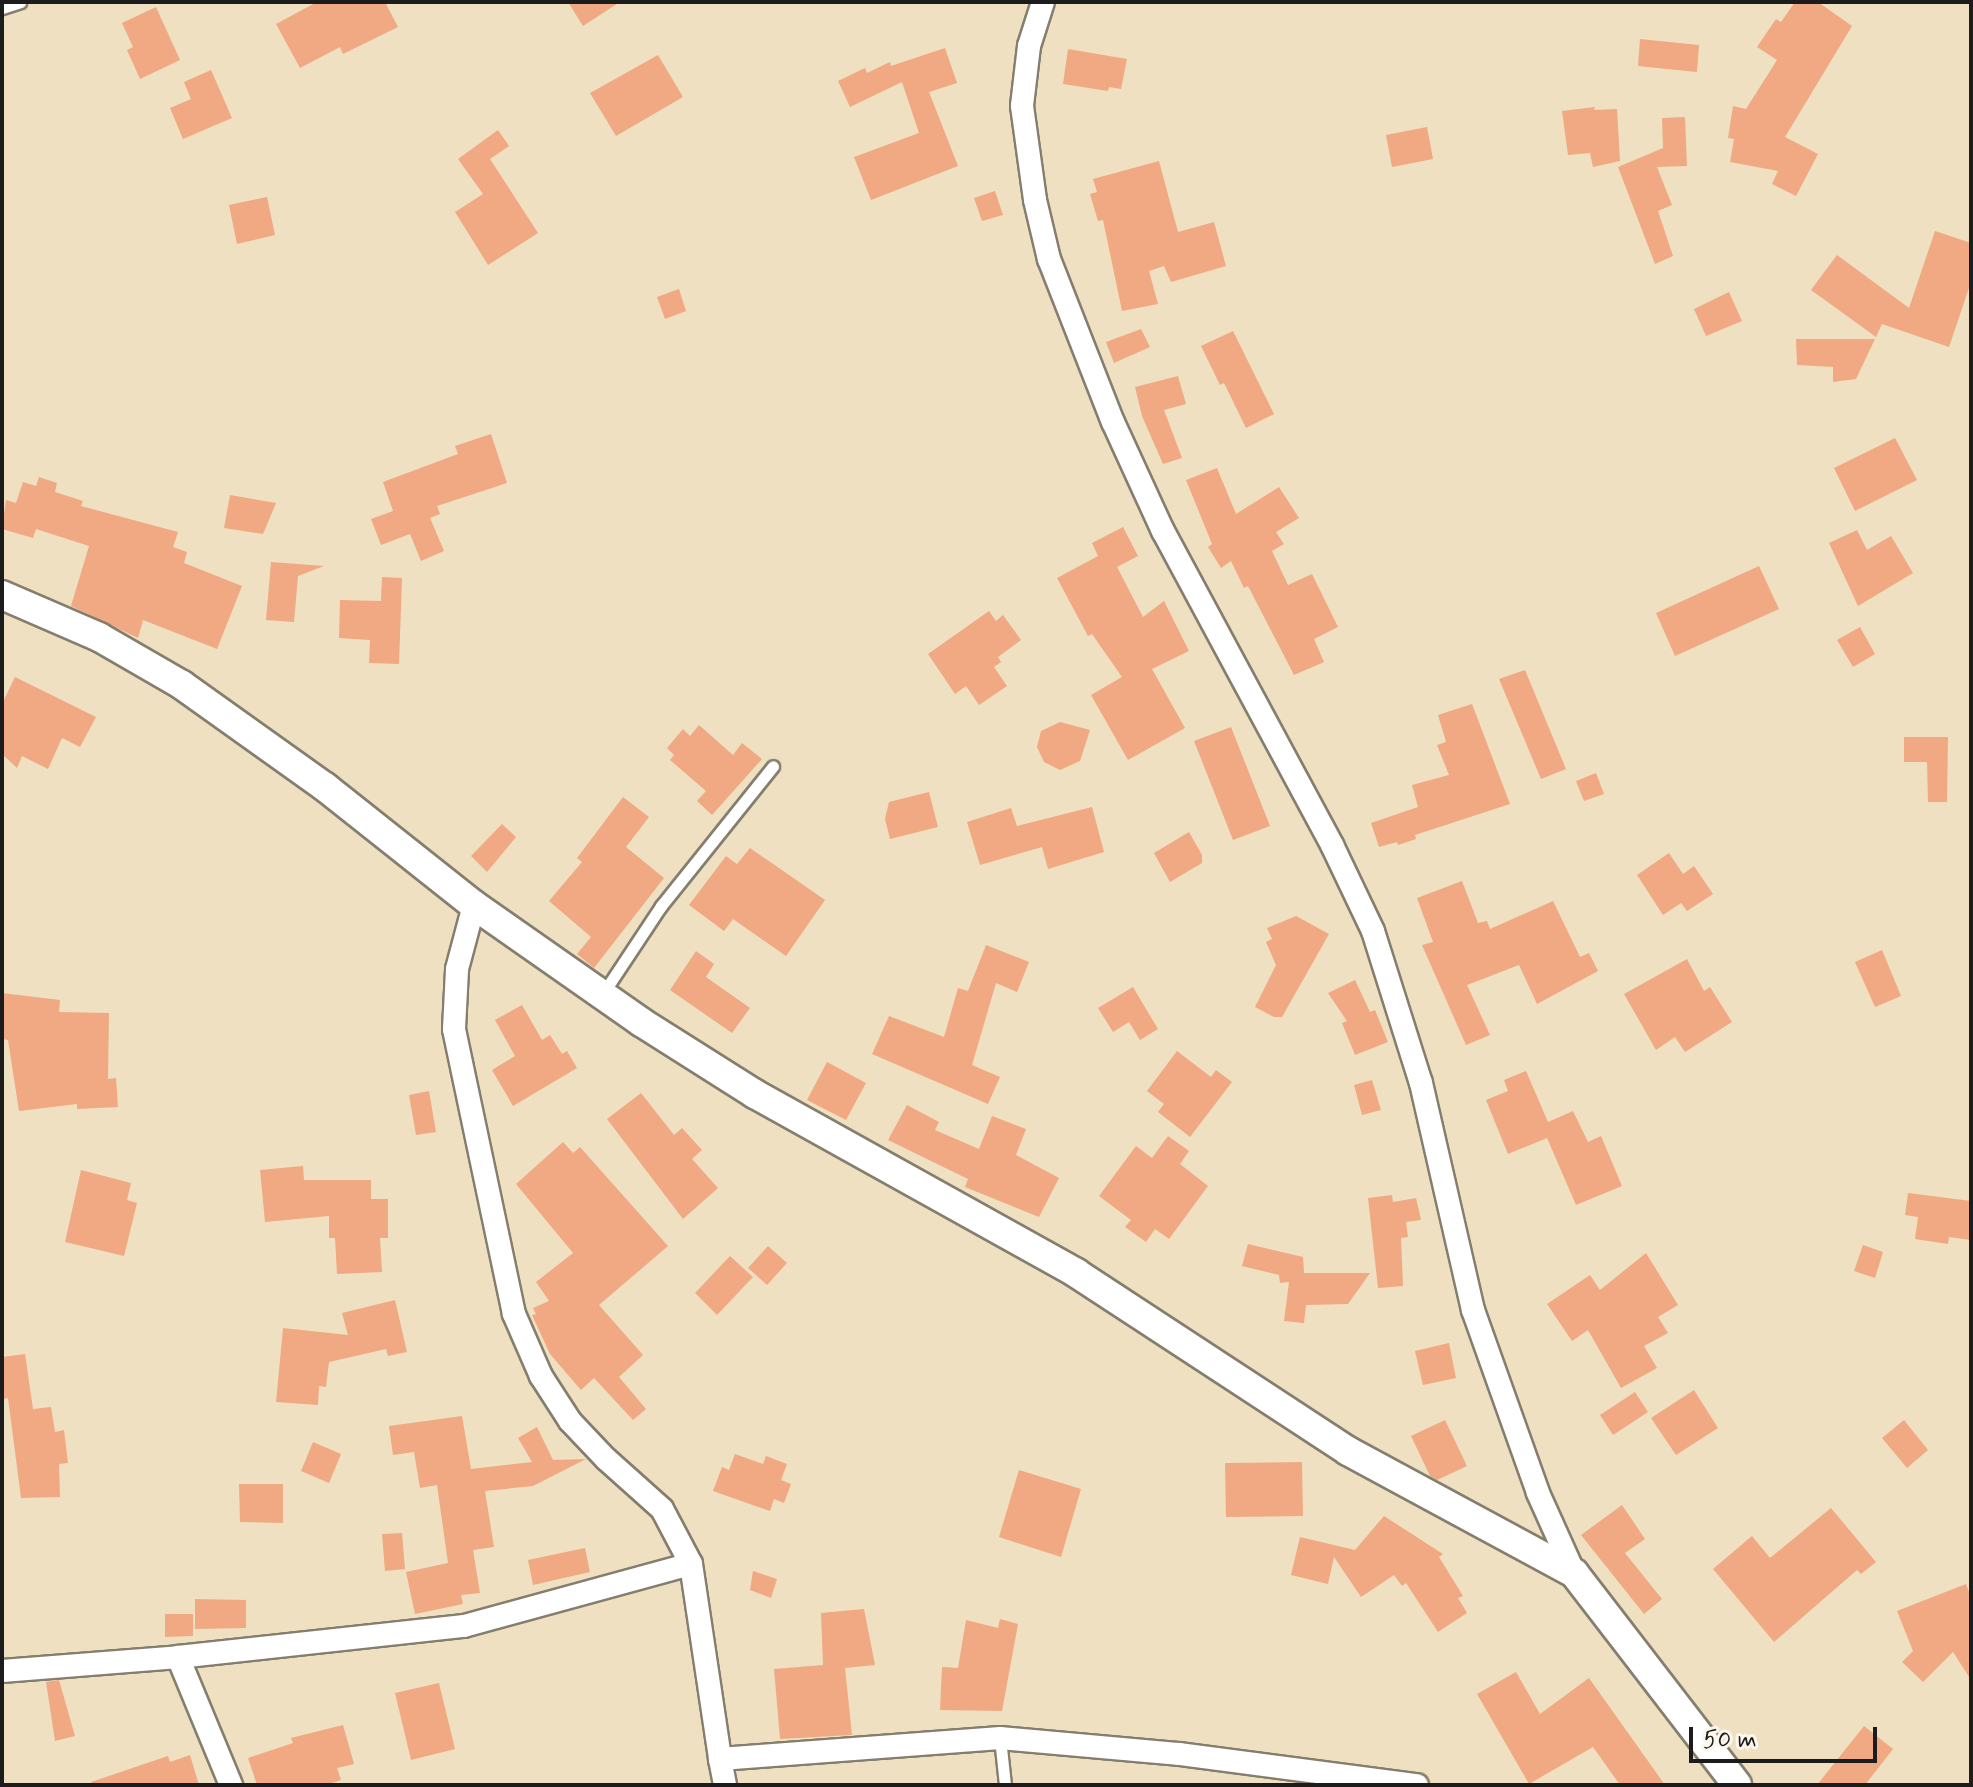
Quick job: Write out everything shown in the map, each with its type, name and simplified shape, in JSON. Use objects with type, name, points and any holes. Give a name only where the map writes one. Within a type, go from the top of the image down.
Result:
[{"type":"street","points":[[1043,2],[1029,46],[1022,106],[1035,200],[1049,259],[1113,422],[1163,531],[1332,845],[1373,931],[1421,1083],[1473,1310],[1538,1493],[1574,1573],[1737,1785]]},
{"type":"street","points":[[2,595],[99,637],[182,685],[325,787],[474,905],[602,995],[755,1094],[1076,1273],[1348,1451],[1574,1573]]},
{"type":"street","points":[[474,905],[457,969],[454,1029],[514,1314],[541,1376],[570,1421],[606,1459],[662,1509],[691,1564],[725,1785]]},
{"type":"street","points":[[2,1671],[178,1657],[464,1626],[691,1564]]},
{"type":"street","points":[[178,1657],[231,1785]]},
{"type":"street","points":[[720,1759],[1000,1738],[1180,1754],[1417,1785]]},
{"type":"lane","points":[[2,8],[20,2]]},
{"type":"lane","points":[[602,995],[661,906],[773,766]]},
{"type":"lane","points":[[1000,1738],[1005,1785]]},
{"type":"building","points":[[317,2],[385,2],[398,27],[343,54],[340,47],[300,68],[276,24]]},
{"type":"building","points":[[568,2],[620,2],[583,26]]},
{"type":"building","points":[[1795,2],[1818,2],[1852,26],[1785,137],[1818,154],[1796,196],[1772,184],[1778,171],[1730,162],[1734,139],[1728,138],[1733,106],[1746,109],[1777,60],[1757,47],[1776,19],[1781,22]]},
{"type":"building","points":[[156,7],[180,60],[140,79],[127,50],[133,47],[122,23]]},
{"type":"building","points":[[1640,39],[1699,45],[1697,72],[1638,66]]},
{"type":"building","points":[[945,48],[957,83],[929,92],[958,166],[871,200],[854,157],[919,133],[902,82],[850,107],[838,81],[865,68],[867,73],[890,62],[891,66]]},
{"type":"building","points":[[1068,49],[1127,59],[1121,89],[1109,87],[1108,91],[1063,84]]},
{"type":"building","points":[[658,55],[683,97],[616,136],[590,93]]},
{"type":"building","points":[[211,70],[232,118],[183,139],[170,108],[191,99],[184,82]]},
{"type":"building","points":[[1595,107],[1594,110],[1617,109],[1620,161],[1593,167],[1590,153],[1568,155],[1562,111]]},
{"type":"building","points":[[1685,117],[1687,166],[1657,167],[1672,205],[1658,211],[1673,256],[1655,264],[1618,167],[1663,148],[1662,118]]},
{"type":"building","points":[[1427,127],[1433,159],[1392,167],[1386,135]]},
{"type":"building","points":[[498,130],[509,146],[490,159],[538,233],[488,265],[455,212],[483,194],[458,159]]},
{"type":"building","points":[[1159,161],[1178,232],[1214,222],[1226,266],[1171,282],[1164,266],[1149,271],[1158,304],[1122,311],[1103,220],[1098,221],[1090,194],[1097,192],[1093,179]]},
{"type":"building","points":[[995,191],[1003,215],[982,221],[974,198]]},
{"type":"building","points":[[267,197],[275,235],[237,244],[229,205]]},
{"type":"building","points":[[1935,231],[1971,243],[1971,282],[1949,347],[1882,324],[1876,337],[1811,290],[1837,255],[1909,308]]},
{"type":"building","points":[[679,289],[686,311],[665,319],[657,297]]},
{"type":"building","points":[[1729,292],[1742,321],[1706,336],[1694,309]]},
{"type":"building","points":[[1141,329],[1150,347],[1114,363],[1106,342]]},
{"type":"building","points":[[1233,331],[1274,414],[1246,428],[1201,346]]},
{"type":"building","points":[[1796,339],[1875,339],[1856,379],[1833,382],[1833,367],[1797,365]]},
{"type":"building","points":[[1178,376],[1186,404],[1164,410],[1182,458],[1163,464],[1142,416],[1135,387]]},
{"type":"building","points":[[491,434],[507,483],[437,506],[440,514],[430,518],[444,551],[421,561],[410,534],[381,545],[371,519],[393,511],[383,482],[458,454],[455,446]]},
{"type":"building","points":[[1895,438],[1917,480],[1855,511],[1834,468]]},
{"type":"building","points":[[1217,468],[1236,514],[1279,487],[1299,518],[1276,532],[1284,544],[1272,551],[1288,585],[1312,574],[1338,627],[1314,639],[1324,662],[1294,675],[1248,586],[1244,588],[1231,561],[1221,568],[1208,547],[1212,544],[1186,480]]},
{"type":"building","points":[[39,477],[57,483],[55,492],[83,501],[81,506],[178,532],[173,547],[187,552],[184,563],[242,586],[217,649],[143,620],[138,638],[71,606],[89,546],[36,529],[33,538],[2,529],[6,500],[16,503],[23,482],[36,486]]},
{"type":"building","points":[[230,495],[276,503],[263,534],[224,528]]},
{"type":"building","points":[[1123,527],[1138,556],[1117,567],[1143,617],[1164,601],[1189,651],[1152,669],[1185,728],[1128,760],[1091,695],[1122,677],[1092,634],[1088,636],[1057,578],[1098,556],[1092,543]]},
{"type":"building","points":[[1857,530],[1867,550],[1891,536],[1913,573],[1858,606],[1829,543]]},
{"type":"building","points":[[271,562],[324,566],[298,576],[294,622],[266,620]]},
{"type":"building","points":[[1759,566],[1779,609],[1675,656],[1656,613]]},
{"type":"building","points":[[382,577],[402,578],[399,664],[369,663],[370,640],[339,638],[340,600],[381,601]]},
{"type":"building","points":[[989,611],[996,621],[1003,615],[1021,640],[998,657],[1001,662],[994,667],[1007,686],[979,705],[966,686],[955,694],[928,654]]},
{"type":"building","points":[[1860,627],[1875,654],[1853,667],[1837,640]]},
{"type":"building","points":[[1525,670],[1566,769],[1541,779],[1499,679]]},
{"type":"building","points":[[15,677],[96,717],[80,747],[62,738],[48,769],[22,756],[17,768],[2,754],[2,704]]},
{"type":"building","points":[[1472,704],[1510,804],[1415,835],[1416,839],[1398,845],[1397,842],[1379,847],[1371,823],[1418,807],[1412,785],[1449,775],[1437,745],[1446,742],[1438,715]]},
{"type":"building","points":[[1060,722],[1090,730],[1080,761],[1060,770],[1044,762],[1037,747],[1041,731]]},
{"type":"building","points":[[699,725],[733,755],[742,743],[762,759],[712,815],[697,801],[706,791],[670,760],[674,755],[667,748],[683,729],[690,736]]},
{"type":"building","points":[[1231,727],[1270,826],[1233,840],[1194,741]]},
{"type":"building","points":[[1904,737],[1948,737],[1947,802],[1928,802],[1927,762],[1904,762]]},
{"type":"building","points":[[1596,773],[1604,794],[1584,801],[1576,781]]},
{"type":"building","points":[[929,792],[938,827],[890,839],[885,819],[889,802]]},
{"type":"building","points":[[623,797],[649,817],[626,847],[664,878],[594,968],[577,954],[591,937],[549,901],[582,862],[577,858]]},
{"type":"building","points":[[1092,807],[1104,852],[1048,869],[1042,847],[980,865],[967,822],[1011,808],[1017,826]]},
{"type":"building","points":[[502,824],[516,837],[487,872],[471,856]]},
{"type":"building","points":[[1189,832],[1202,855],[1202,863],[1170,882],[1154,853]]},
{"type":"building","points":[[750,848],[825,900],[786,956],[733,919],[724,931],[689,905],[726,856],[737,864]]},
{"type":"building","points":[[1669,853],[1683,874],[1694,866],[1713,894],[1687,911],[1681,903],[1663,915],[1637,875]]},
{"type":"building","points":[[1462,881],[1478,923],[1487,921],[1490,929],[1553,901],[1580,957],[1589,953],[1598,971],[1537,1004],[1519,965],[1467,985],[1490,1035],[1466,1045],[1422,945],[1433,942],[1417,898]]},
{"type":"building","points":[[1296,916],[1329,934],[1282,1017],[1274,1017],[1255,1007],[1276,965],[1266,942],[1272,939],[1267,928]]},
{"type":"building","points":[[986,945],[1029,962],[1017,992],[996,983],[972,1065],[1000,1077],[988,1104],[872,1054],[889,1016],[944,1037],[958,988],[968,991]]},
{"type":"building","points":[[1882,950],[1901,996],[1875,1007],[1855,962]]},
{"type":"building","points":[[696,951],[714,964],[706,977],[750,1008],[732,1033],[670,990]]},
{"type":"building","points":[[1687,959],[1704,991],[1710,987],[1732,1022],[1685,1052],[1675,1037],[1656,1050],[1624,994]]},
{"type":"building","points":[[1355,980],[1370,1012],[1375,1010],[1388,1042],[1355,1055],[1342,1023],[1347,1021],[1328,993]]},
{"type":"building","points":[[1133,987],[1158,1029],[1140,1040],[1129,1022],[1113,1032],[1098,1008]]},
{"type":"building","points":[[2,993],[60,1000],[59,1012],[109,1013],[108,1079],[116,1078],[118,1107],[77,1109],[77,1104],[19,1111],[8,1040],[2,1039]]},
{"type":"building","points":[[522,1005],[542,1040],[550,1035],[562,1054],[567,1051],[577,1068],[513,1106],[492,1070],[515,1056],[495,1020]]},
{"type":"building","points":[[1177,1051],[1211,1077],[1216,1070],[1232,1082],[1190,1137],[1158,1112],[1164,1104],[1147,1091]]},
{"type":"building","points":[[827,1062],[866,1083],[846,1120],[807,1100]]},
{"type":"building","points":[[1526,1071],[1548,1122],[1573,1111],[1588,1142],[1601,1136],[1622,1186],[1576,1205],[1547,1138],[1508,1154],[1486,1100],[1508,1091],[1504,1080]]},
{"type":"building","points":[[1372,1080],[1381,1110],[1362,1115],[1354,1085]]},
{"type":"building","points":[[429,1091],[436,1132],[416,1135],[409,1095]]},
{"type":"building","points":[[641,1093],[674,1135],[682,1128],[702,1150],[692,1159],[718,1188],[683,1219],[607,1119]]},
{"type":"building","points":[[907,1105],[939,1122],[935,1130],[979,1149],[992,1116],[1026,1129],[1016,1155],[1059,1178],[1039,1217],[965,1187],[968,1179],[888,1140]]},
{"type":"building","points":[[1168,1136],[1189,1151],[1180,1164],[1208,1186],[1169,1239],[1155,1229],[1146,1242],[1125,1227],[1131,1220],[1099,1196],[1136,1146],[1152,1158]]},
{"type":"building","points":[[563,1142],[573,1153],[580,1147],[668,1246],[599,1305],[643,1355],[619,1377],[646,1409],[633,1420],[594,1378],[581,1390],[550,1354],[532,1315],[536,1314],[533,1308],[549,1301],[536,1282],[573,1253],[516,1184]]},
{"type":"building","points":[[303,1166],[304,1180],[371,1180],[371,1199],[388,1199],[388,1238],[380,1238],[382,1272],[337,1274],[335,1238],[329,1238],[329,1216],[265,1222],[260,1170]]},
{"type":"building","points":[[81,1170],[131,1183],[127,1200],[137,1203],[124,1256],[65,1242]]},
{"type":"building","points":[[1908,1193],[1971,1201],[1971,1240],[1949,1237],[1948,1244],[1915,1239],[1918,1217],[1905,1215]]},
{"type":"building","points":[[1392,1195],[1393,1202],[1416,1198],[1421,1220],[1406,1222],[1408,1237],[1401,1238],[1403,1286],[1378,1288],[1368,1198]]},
{"type":"building","points":[[1248,1244],[1303,1257],[1304,1273],[1370,1273],[1348,1304],[1306,1305],[1304,1323],[1284,1321],[1289,1282],[1280,1283],[1279,1275],[1242,1266]]},
{"type":"building","points":[[1863,1245],[1883,1252],[1875,1278],[1854,1271]]},
{"type":"building","points":[[768,1246],[787,1263],[767,1285],[748,1268]]},
{"type":"building","points":[[1646,1253],[1678,1305],[1658,1317],[1668,1333],[1644,1346],[1657,1368],[1621,1388],[1588,1330],[1572,1341],[1547,1304],[1590,1275],[1600,1290]]},
{"type":"building","points":[[730,1256],[753,1277],[717,1315],[695,1293]]},
{"type":"building","points":[[395,1300],[407,1352],[388,1356],[386,1349],[329,1362],[326,1387],[319,1386],[318,1405],[276,1402],[283,1328],[348,1335],[342,1313]]},
{"type":"building","points":[[1449,1343],[1456,1378],[1423,1385],[1415,1351]]},
{"type":"building","points":[[25,1354],[33,1409],[51,1407],[55,1432],[64,1430],[68,1463],[59,1464],[60,1497],[21,1498],[8,1398],[4,1399],[2,1385],[2,1357]]},
{"type":"building","points":[[1694,1390],[1718,1428],[1676,1455],[1651,1418]]},
{"type":"building","points":[[1635,1392],[1648,1412],[1613,1435],[1600,1415]]},
{"type":"building","points":[[462,1416],[471,1469],[532,1462],[518,1438],[537,1427],[553,1460],[586,1459],[533,1486],[485,1491],[494,1547],[473,1550],[480,1593],[461,1595],[463,1604],[415,1614],[406,1572],[448,1563],[437,1485],[420,1488],[414,1452],[393,1455],[389,1426]]},
{"type":"building","points":[[1445,1420],[1467,1466],[1437,1480],[1430,1476],[1411,1436]]},
{"type":"building","points":[[1904,1420],[1928,1450],[1907,1468],[1882,1438]]},
{"type":"building","points":[[313,1442],[341,1454],[329,1483],[301,1471]]},
{"type":"building","points":[[735,1454],[763,1464],[766,1456],[787,1464],[781,1480],[791,1484],[784,1503],[774,1499],[770,1511],[713,1491],[722,1467],[729,1470]]},
{"type":"building","points":[[1302,1462],[1303,1516],[1226,1517],[1225,1463]]},
{"type":"building","points":[[1019,1470],[1081,1489],[1061,1557],[999,1537]]},
{"type":"building","points":[[239,1484],[283,1484],[283,1523],[240,1522]]},
{"type":"building","points":[[1622,1505],[1645,1539],[1625,1553],[1662,1599],[1644,1614],[1581,1535]]},
{"type":"building","points":[[1831,1508],[1876,1562],[1861,1574],[1857,1570],[1774,1642],[1713,1569],[1752,1536],[1770,1558]]},
{"type":"building","points":[[1384,1516],[1443,1554],[1439,1557],[1463,1596],[1458,1598],[1467,1613],[1438,1632],[1406,1583],[1402,1586],[1394,1575],[1361,1597],[1334,1557],[1328,1584],[1291,1575],[1300,1537],[1355,1550]]},
{"type":"building","points":[[402,1533],[405,1569],[385,1571],[382,1534]]},
{"type":"building","points":[[585,1548],[590,1572],[533,1585],[528,1560]]},
{"type":"building","points":[[753,1571],[777,1579],[771,1598],[750,1590]]},
{"type":"building","points":[[1966,1584],[1971,1597],[1971,1680],[1953,1652],[1923,1682],[1902,1662],[1913,1651],[1897,1611]]},
{"type":"building","points":[[195,1599],[246,1600],[246,1628],[195,1629]]},
{"type":"building","points":[[864,1609],[875,1665],[845,1668],[852,1735],[780,1739],[774,1669],[823,1665],[821,1613]]},
{"type":"building","points":[[165,1614],[193,1614],[193,1636],[165,1637]]},
{"type":"building","points":[[1000,1619],[1018,1624],[1002,1711],[940,1710],[942,1667],[958,1668],[966,1620],[998,1628]]},
{"type":"building","points":[[1516,1672],[1540,1714],[1589,1678],[1665,1785],[1620,1785],[1593,1747],[1529,1784],[1477,1694]]},
{"type":"building","points":[[59,1680],[75,1736],[55,1741],[46,1682]]},
{"type":"building","points":[[439,1683],[455,1749],[411,1760],[395,1693]]},
{"type":"building","points":[[343,1725],[354,1764],[337,1768],[341,1780],[326,1785],[257,1785],[248,1758],[293,1743],[291,1738]]},
{"type":"building","points":[[1864,1726],[1893,1749],[1865,1785],[1817,1785]]},
{"type":"building","points":[[190,1755],[199,1785],[92,1785],[91,1782],[168,1756],[170,1762]]}]
